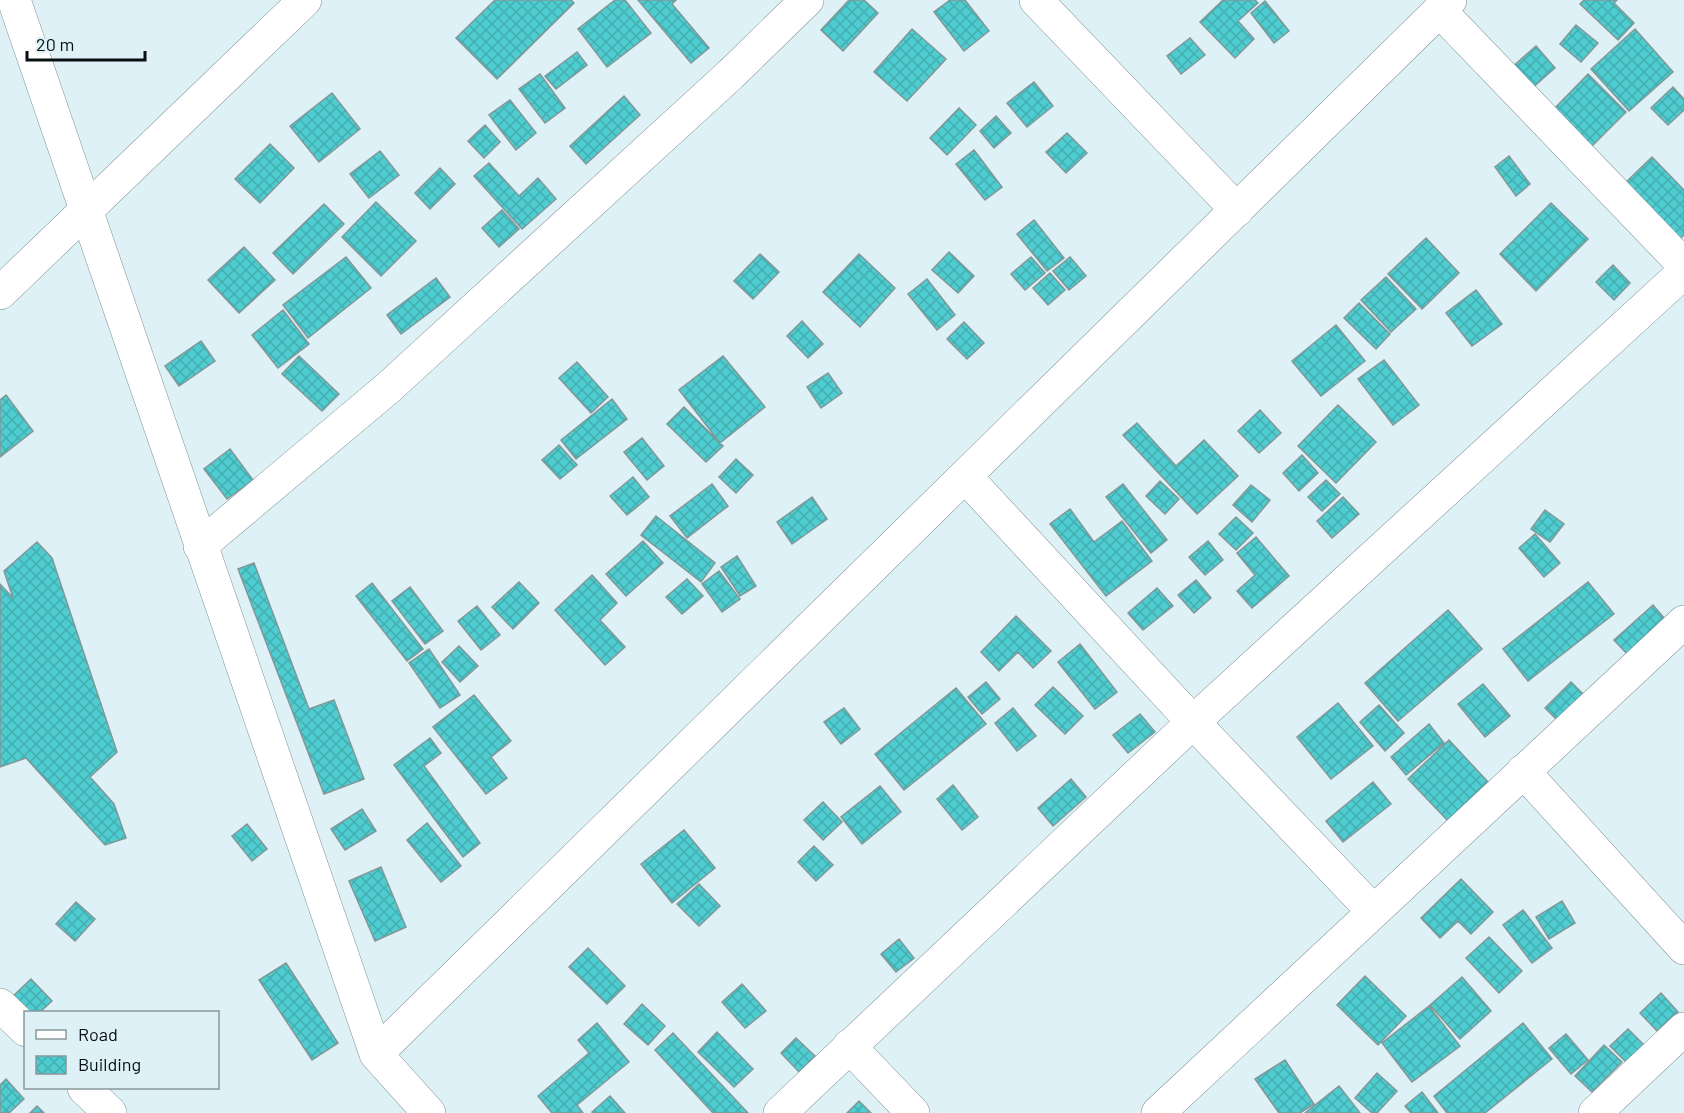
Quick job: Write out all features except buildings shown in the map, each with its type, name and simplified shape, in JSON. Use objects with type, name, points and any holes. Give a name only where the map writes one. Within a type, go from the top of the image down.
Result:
[{"type":"street","points":[[14,0],[376,1054],[429,1113]]},
{"type":"street","points":[[0,293],[305,0]]},
{"type":"street","points":[[200,546],[388,388],[731,74],[807,0]]},
{"type":"street","points":[[1036,0],[1237,210]]},
{"type":"street","points":[[376,1054],[1444,5],[1684,265]]},
{"type":"street","points":[[780,1113],[1193,722],[1684,272]]},
{"type":"street","points":[[965,476],[1193,722],[1373,911]]},
{"type":"street","points":[[1158,1113],[1684,622]]},
{"type":"street","points":[[1523,771],[1684,948]]},
{"type":"street","points":[[0,1005],[24,1028]]},
{"type":"street","points":[[1595,1113],[1684,1029]]},
{"type":"street","points":[[849,1046],[913,1113]]},
{"type":"street","points":[[85,1089],[110,1113]]}]
